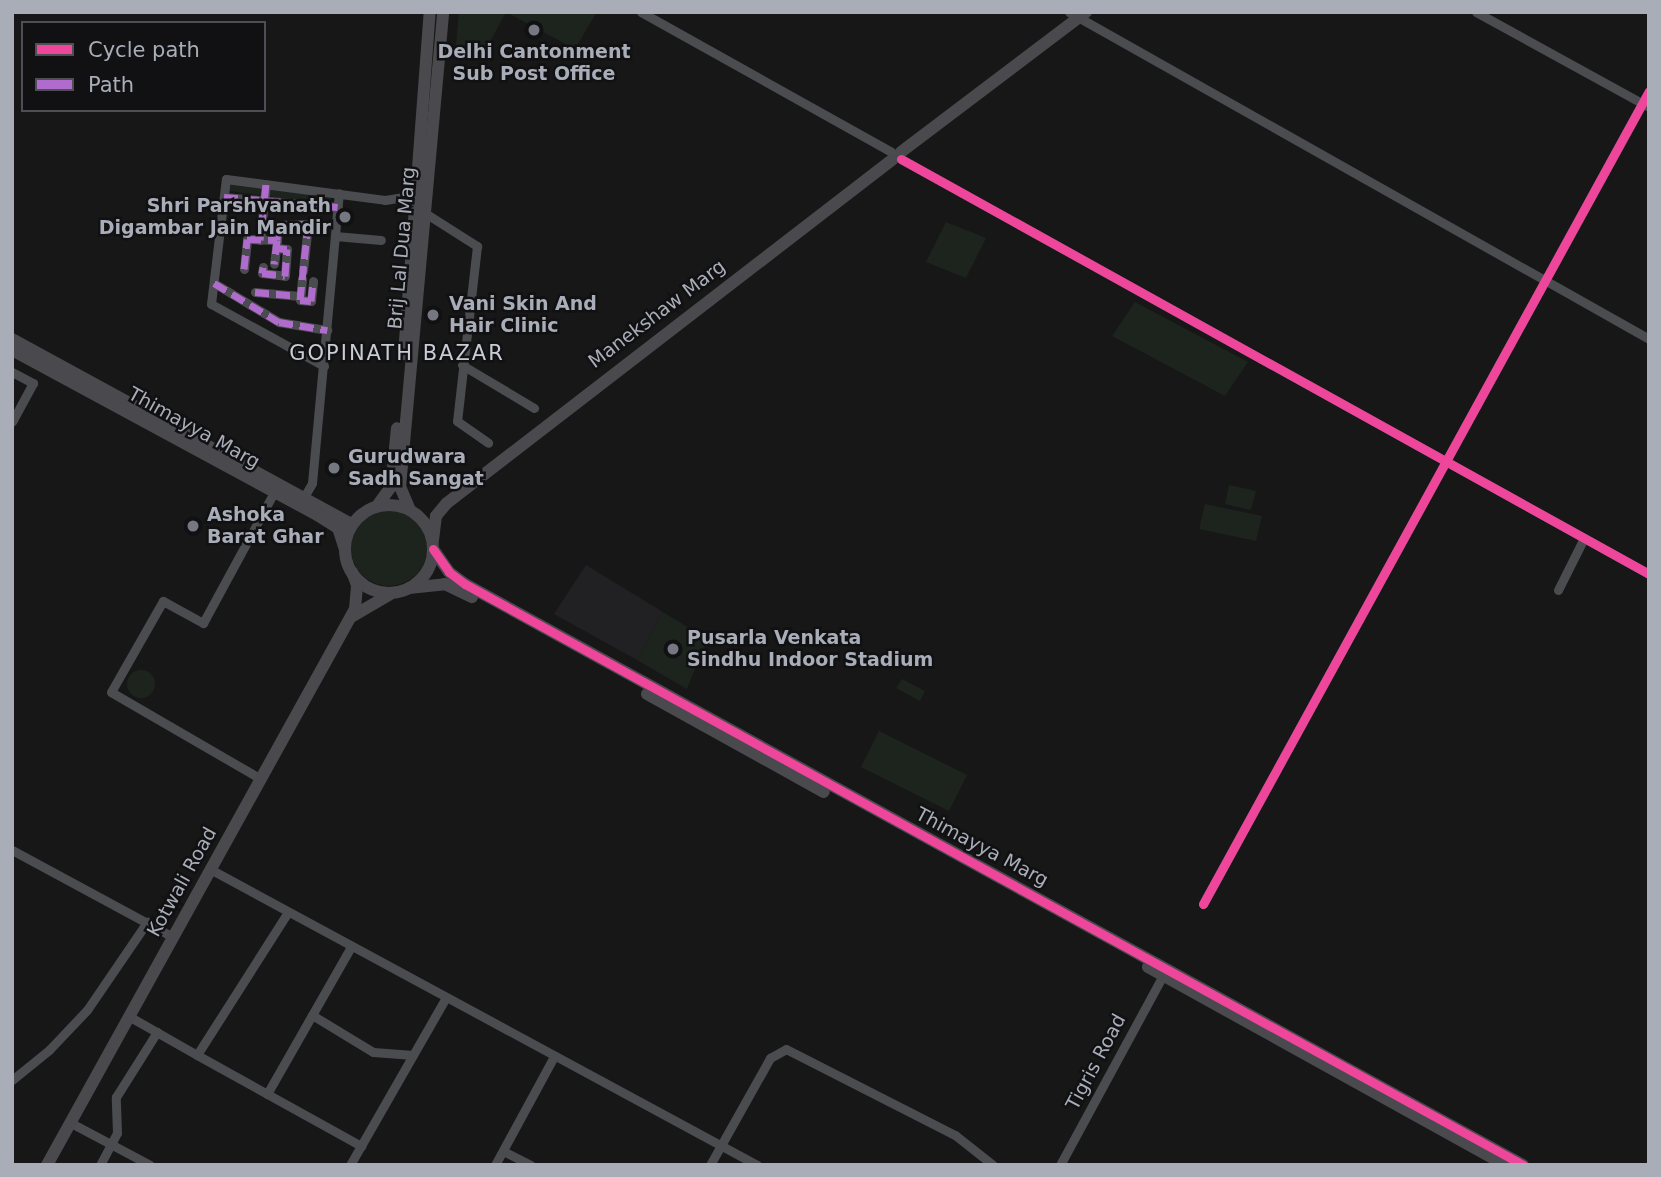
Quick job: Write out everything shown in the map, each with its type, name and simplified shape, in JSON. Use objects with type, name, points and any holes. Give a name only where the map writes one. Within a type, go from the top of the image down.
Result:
[{"type":"street","name":"Brij Lal Dua Marg","points":[[395,487],[430,12]]},
{"type":"street","name":"Brij Lal Dua Marg","points":[[395,487],[425,213],[443,12]]},
{"type":"street","points":[[641,12],[1255,358],[1445,459],[1649,574]]},
{"type":"street","points":[[1476,12],[1646,105]]},
{"type":"street","points":[[1078,14],[1649,339]]},
{"type":"street","name":"Manekshaw Marg","points":[[433,544],[436,516],[447,503],[1078,14]]},
{"type":"street","points":[[1203,904],[1445,459],[1646,105],[1649,91]]},
{"type":"street","points":[[324,366],[211,304],[226,179],[385,200],[404,197],[416,187]]},
{"type":"street","points":[[260,240],[266,184]]},
{"type":"street","points":[[304,497],[312,483],[339,193]]},
{"type":"street","points":[[224,197],[338,207]]},
{"type":"street","points":[[425,213],[477,246],[457,421],[488,443]]},
{"type":"street","points":[[274,264],[278,225],[307,224],[300,301]]},
{"type":"street","points":[[335,236],[381,240]]},
{"type":"street","points":[[244,269],[247,239],[260,240],[287,249],[285,276],[262,273],[263,267]]},
{"type":"street","points":[[255,292],[311,305],[313,281]]},
{"type":"street","points":[[214,283],[279,322],[327,330]]},
{"type":"street","name":"Thimayya Marg","points":[[12,339],[42,361],[338,528],[345,550]]},
{"type":"street","name":"Thimayya Marg","points":[[12,350],[42,361],[352,524]]},
{"type":"street","points":[[462,365],[534,408]]},
{"type":"street","points":[[12,372],[33,383],[12,422]]},
{"type":"street","points":[[395,487],[433,544],[427,572],[405,590],[378,598],[350,617],[357,596],[345,550],[352,524],[377,506],[395,487]]},
{"type":"street","points":[[261,779],[111,692],[163,601],[202,623],[274,492]]},
{"type":"street","name":"Manekshaw Marg","points":[[413,512],[447,503]]},
{"type":"street","points":[[377,506],[413,512]]},
{"type":"street","points":[[1559,590],[1584,538]]},
{"type":"street","name":"Thimayya Marg","points":[[433,544],[449,572],[465,584],[814,782],[1504,1165]]},
{"type":"street","points":[[352,572],[373,590],[405,590]]},
{"type":"street","name":"Thimayya Marg","points":[[405,590],[445,584],[461,590],[1523,1165]]},
{"type":"street","name":"Kotwali Road","points":[[47,1165],[132,1018],[173,937],[350,617]]},
{"type":"street","points":[[12,850],[173,937]]},
{"type":"street","points":[[210,869],[553,1058],[757,1165]]},
{"type":"street","points":[[197,1055],[288,912]]},
{"type":"street","points":[[12,1080],[49,1051],[87,1010],[147,922]]},
{"type":"street","points":[[267,1094],[351,947]]},
{"type":"street","name":"Tigris Road","points":[[1060,1165],[1163,975]]},
{"type":"street","points":[[353,1163],[360,1146],[446,999]]},
{"type":"street","points":[[312,1015],[373,1052],[413,1055]]},
{"type":"street","points":[[132,1018],[360,1146]]},
{"type":"street","points":[[100,1165],[113,1144],[116,1097],[157,1032]]},
{"type":"street","points":[[710,1165],[770,1058],[786,1049],[955,1135],[993,1165]]},
{"type":"street","points":[[495,1165],[553,1058]]},
{"type":"street","points":[[71,1123],[150,1165]]},
{"type":"street","points":[[503,1151],[530,1165]]},
{"type":"shaded area","points":[[459,12],[506,12],[487,47],[456,45]]},
{"type":"shaded area","points":[[506,12],[595,12],[596,13],[575,49]]},
{"type":"shaded area","points":[[229,182],[262,186],[261,195],[228,191]]},
{"type":"shaded area","points":[[269,188],[331,195],[330,203],[269,196]]},
{"type":"shaded area","points":[[946,222],[986,238],[966,278],[926,262]]},
{"type":"shaded area","points":[[1135,302],[1248,362],[1225,396],[1112,336]]},
{"type":"shaded area","points":[[1229,485],[1256,491],[1251,510],[1225,504]]},
{"type":"shaded area","points":[[1205,504],[1262,516],[1256,541],[1199,529]]},
{"type":"shaded area","points":[[389,510],[403,513],[416,521],[424,534],[427,548],[424,562],[416,575],[403,583],[389,586],[375,583],[362,575],[354,562],[351,548],[354,534],[362,521],[375,513]]},
{"type":"shaded area","points":[[586,565],[663,612],[637,660],[554,614]]},
{"type":"shaded area","name":"Pusarla Venkata Sindhu Indoor Stadium","points":[[663,612],[707,639],[687,689],[637,660]]},
{"type":"shaded area","points":[[141,670],[151,674],[155,684],[151,694],[141,698],[131,694],[127,684],[131,674]]},
{"type":"shaded area","points":[[902,679],[925,691],[920,701],[896,688]]},
{"type":"shaded area","points":[[879,731],[967,775],[949,811],[861,767]]},
{"type":"marked path","points":[[260,240],[266,184]]},
{"type":"marked path","points":[[224,197],[338,207]]},
{"type":"marked path","points":[[277,240],[278,225],[308,224],[300,300],[311,301],[313,281]]},
{"type":"marked path","points":[[244,269],[247,239],[277,240],[274,264]]},
{"type":"marked path","points":[[263,267],[262,273],[285,276],[287,249],[276,248]]},
{"type":"marked path","points":[[214,283],[279,322],[327,330]]},
{"type":"marked path","points":[[255,292],[300,296]]},
{"type":"cycle path","points":[[1203,904],[1649,91]]},
{"type":"cycle path","points":[[901,159],[1649,574]]},
{"type":"cycle path","points":[[433,549],[449,572],[465,584],[1523,1165]]},
{"type":"place","name":"Delhi Cantonment Sub Post Office","points":[[534,30]]},
{"type":"place","name":"Shri Parshvanath Digambar Jain Mandir","points":[[345,217]]},
{"type":"place","name":"Vani Skin And Hair Clinic","points":[[433,315]]},
{"type":"place","name":"Gurudwara Sadh Sangat","points":[[334,468]]},
{"type":"place","name":"Ashoka Barat Ghar","points":[[193,526]]},
{"type":"place","name":"Pusarla Venkata Sindhu Indoor Stadium","points":[[673,649]]},
{"type":"district","name":"GOPINATH BAZAR","points":[[397,353]]}]
